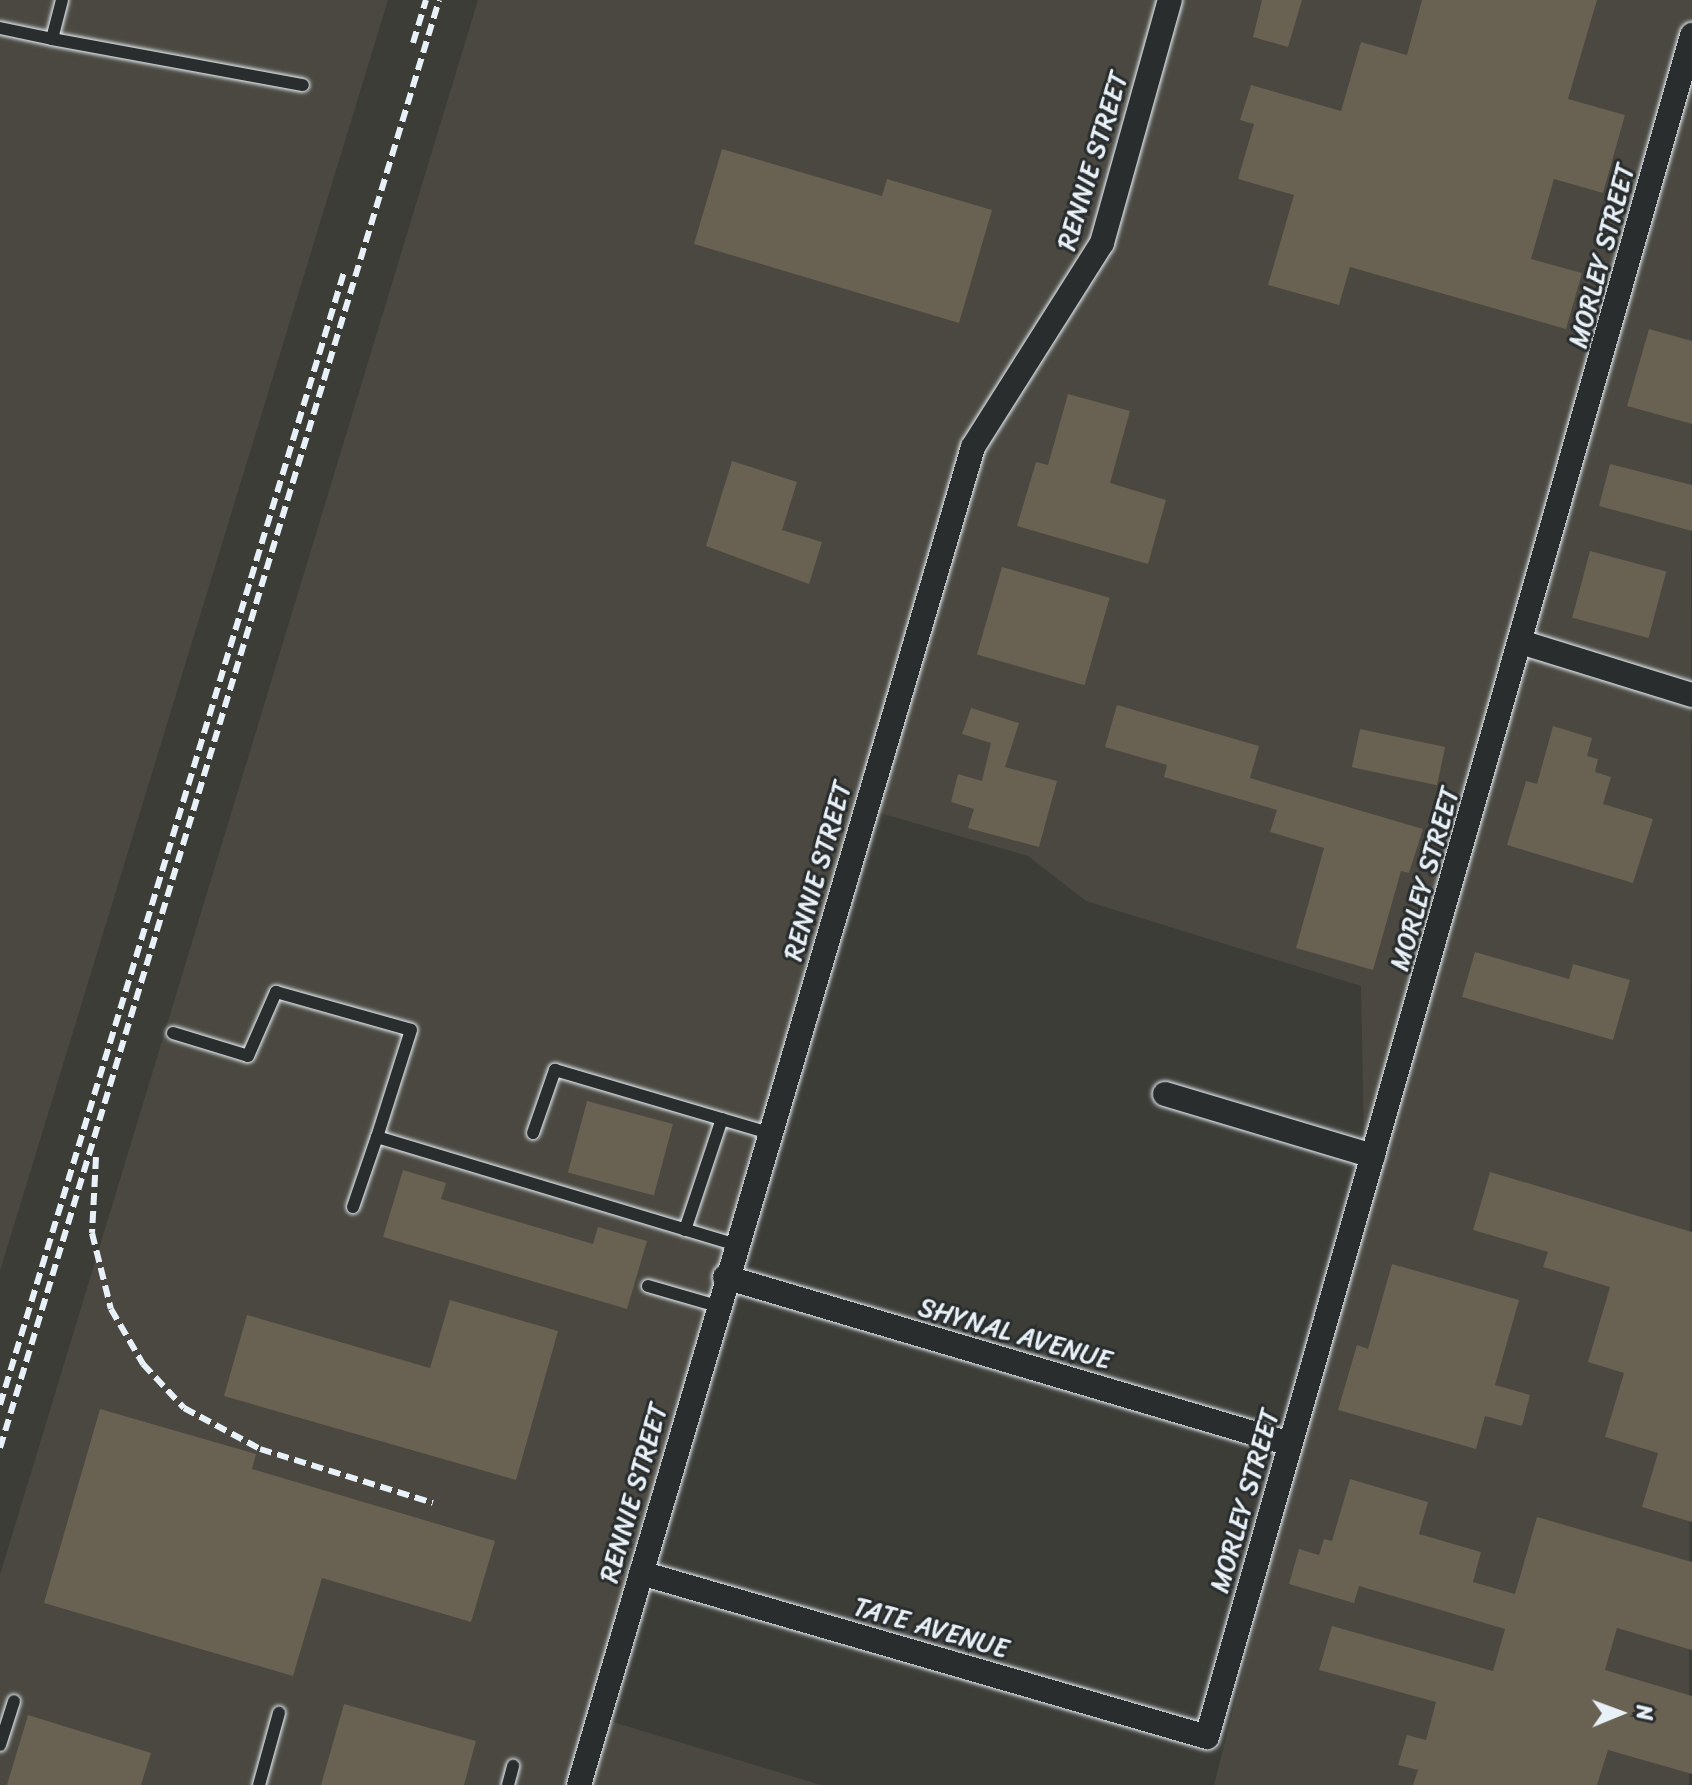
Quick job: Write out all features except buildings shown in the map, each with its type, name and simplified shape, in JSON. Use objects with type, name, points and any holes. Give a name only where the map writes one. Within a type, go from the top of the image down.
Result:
[{"type":"street","name":"RENNIE STREET","points":[[579,1785],[733,1244],[769,1133],[973,447],[1102,243],[1170,0]]},
{"type":"street","name":"MORLEY STREET","points":[[1207,1737],[1524,643],[1692,35]]},
{"type":"street","points":[[1524,643],[1692,695]]},
{"type":"street","points":[[1165,1094],[1373,1156]]},
{"type":"street","name":"SHYNAL AVENUE","points":[[725,1277],[1290,1444]]},
{"type":"street","name":"TATE AVENUE","points":[[641,1573],[1207,1737]]},
{"type":"lane","points":[[52,39],[62,0]]},
{"type":"lane","points":[[0,28],[303,85]]},
{"type":"lane","points":[[173,1033],[248,1056],[276,992],[411,1030],[353,1207]]},
{"type":"lane","points":[[533,1133],[555,1070],[769,1133]]},
{"type":"lane","points":[[685,1230],[722,1119]]},
{"type":"lane","points":[[377,1137],[733,1244]]},
{"type":"lane","points":[[648,1286],[717,1306]]},
{"type":"lane","points":[[0,1745],[14,1701]]},
{"type":"lane","points":[[259,1785],[279,1713]]},
{"type":"lane","points":[[508,1785],[513,1766]]},
{"type":"shaded area","points":[[0,0],[388,0],[0,1271]]},
{"type":"shaded area","points":[[478,0],[1692,0],[1689,1785],[1214,1785],[1365,1195],[1361,986],[1086,901],[1028,856],[880,813],[731,1280],[629,1556],[603,1719],[821,1785],[0,1785],[0,1575]]},
{"type":"railway","points":[[413,43],[426,0]]},
{"type":"railway","points":[[0,1448],[439,0]]},
{"type":"railway","points":[[0,1405],[344,272]]},
{"type":"railway","points":[[96,1157],[92,1233],[111,1309],[143,1364],[184,1408],[260,1449],[433,1503]]}]
